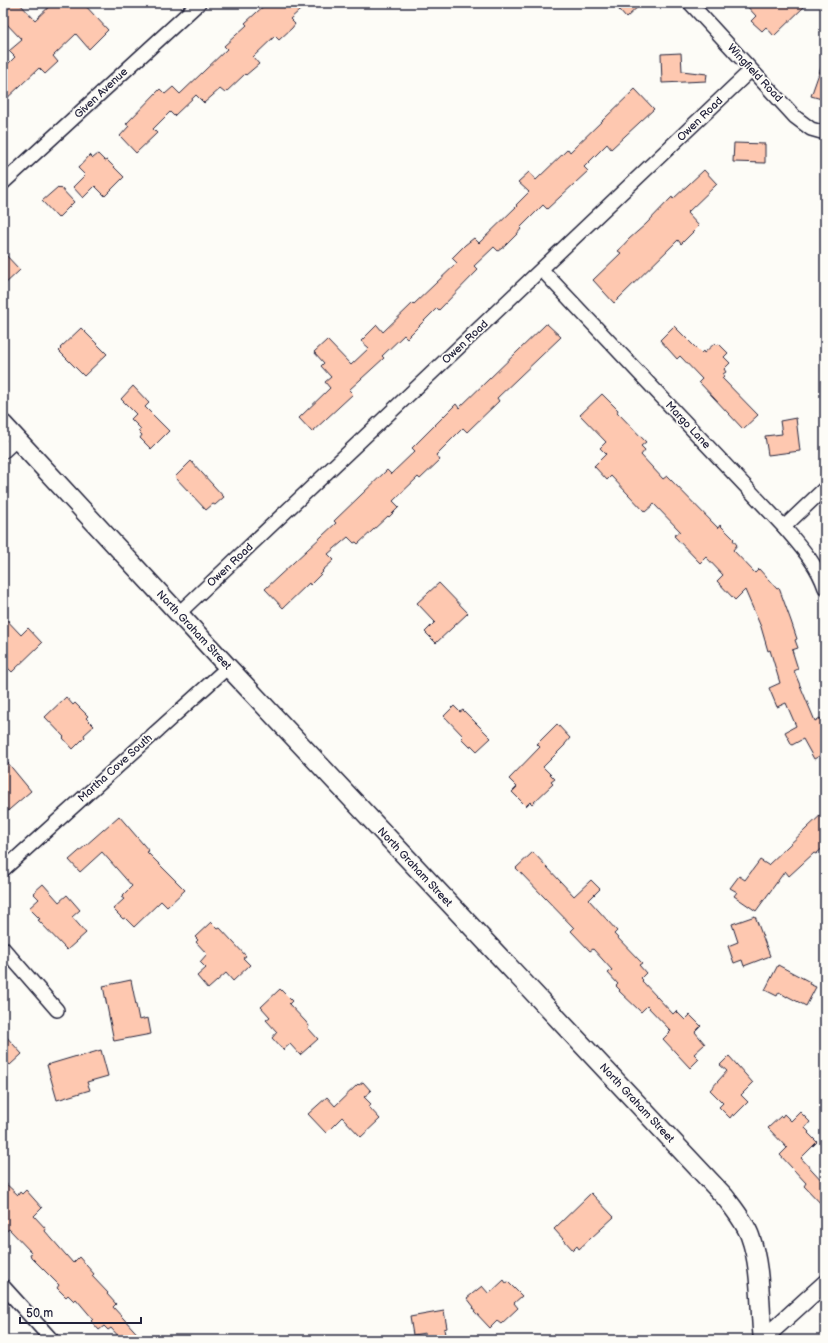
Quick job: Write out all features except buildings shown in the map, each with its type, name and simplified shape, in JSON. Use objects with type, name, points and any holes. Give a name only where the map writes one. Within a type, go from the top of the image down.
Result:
[{"type":"main road","name":"North Graham Street","points":[[3,424],[178,614],[725,1197],[740,1217],[750,1235],[758,1266],[763,1340]]},
{"type":"street","name":"Given Avenue","points":[[3,183],[199,3]]},
{"type":"street","name":"Wingfield Road","points":[[690,3],[802,124],[811,129],[825,133]]},
{"type":"street","name":"Owen Road","points":[[178,614],[752,70]]},
{"type":"street","name":"Margo Lane","points":[[542,270],[784,527],[812,560],[820,574],[825,588]]},
{"type":"street","points":[[3,452],[17,439]]},
{"type":"street","points":[[784,527],[825,488]]},
{"type":"street","name":"Martha Cove South","points":[[3,870],[228,667]]},
{"type":"street","points":[[3,948],[57,1010]]},
{"type":"street","points":[[763,1340],[825,1283]]},
{"type":"street","points":[[3,1286],[52,1340]]}]
